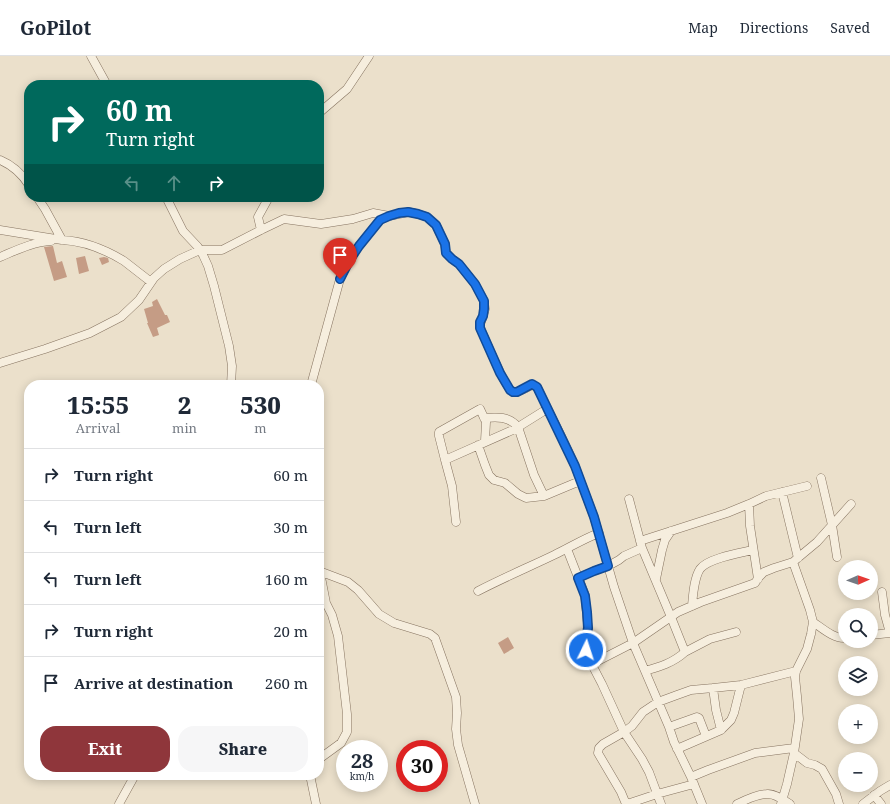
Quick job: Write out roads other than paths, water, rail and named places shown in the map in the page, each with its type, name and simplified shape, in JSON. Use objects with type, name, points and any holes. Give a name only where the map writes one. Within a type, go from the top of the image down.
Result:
[{"type":"street","points":[[91,56],[104,80]]},
{"type":"street","points":[[324,109],[347,89],[369,56]]},
{"type":"street","points":[[0,160],[10,165],[24,178]]},
{"type":"street","points":[[40,202],[62,240]]},
{"type":"street","points":[[168,202],[183,231],[200,250],[208,266],[229,346],[232,366],[232,380]]},
{"type":"street","points":[[261,230],[258,216],[266,202]]},
{"type":"street","points":[[0,363],[90,333],[121,317],[139,300],[151,282],[164,268],[200,250],[222,250],[284,219],[321,224],[353,219],[373,212],[389,216]]},
{"type":"street","points":[[312,380],[340,279],[359,246],[380,220],[389,216],[408,212],[427,217],[436,225],[445,244],[446,253],[459,264],[475,284],[484,301],[483,316],[480,322],[480,328],[500,373],[510,390],[517,392],[532,384],[537,387],[562,438],[575,466],[594,517],[624,618],[633,643],[702,804]]},
{"type":"street","points":[[0,230],[62,240]]},
{"type":"street","points":[[0,256],[28,245],[44,241],[72,240],[99,249],[123,261],[151,282]]},
{"type":"street","points":[[456,522],[452,486],[439,432],[480,409],[486,422],[482,443],[484,465],[489,475],[494,480],[505,483],[518,494],[526,498],[544,496],[580,481]]},
{"type":"street","points":[[445,460],[518,427],[547,409]]},
{"type":"street","points":[[484,418],[504,418],[514,423],[518,427],[534,475],[544,496]]},
{"type":"street","points":[[821,478],[832,524],[837,557]]},
{"type":"street","points":[[578,578],[608,566],[641,544],[671,531],[727,513],[766,496],[807,486]]},
{"type":"street","points":[[781,801],[787,784],[799,719],[795,677],[796,671],[807,649],[813,622],[796,560],[782,492]]},
{"type":"street","points":[[629,499],[641,544],[685,652]]},
{"type":"street","points":[[749,504],[750,526],[758,578]]},
{"type":"street","points":[[592,664],[633,643],[678,612],[729,591],[755,583],[764,572],[796,560],[817,542],[851,504]]},
{"type":"street","points":[[656,580],[664,540],[671,531]]},
{"type":"street","points":[[478,591],[567,549],[585,538],[599,533]]},
{"type":"street","points":[[567,549],[585,596],[588,628],[586,650],[624,732],[649,772],[661,804]]},
{"type":"street","points":[[692,606],[695,582],[700,569],[706,563],[753,550]]},
{"type":"street","points":[[324,573],[348,582],[358,590],[379,614],[394,623],[430,634],[435,638],[456,696],[456,729],[458,745],[476,804]]},
{"type":"street","points":[[878,635],[890,633],[885,615],[882,592]]},
{"type":"street","points":[[324,593],[326,604],[332,615],[336,631],[348,714],[347,732],[341,743],[324,755]]},
{"type":"street","points":[[813,622],[838,637]]},
{"type":"street","points":[[645,671],[662,666],[679,658],[685,652],[710,639],[736,632]]},
{"type":"street","points":[[794,750],[756,753],[715,768],[692,781],[627,804],[598,753],[599,748],[603,744],[632,726],[643,712],[658,702],[691,690],[741,685],[796,671]]},
{"type":"street","points":[[678,750],[721,730],[731,720],[741,685]]},
{"type":"street","points":[[713,688],[721,730]]},
{"type":"street","points":[[669,727],[697,717],[699,718],[706,736]]},
{"type":"street","points":[[794,750],[807,764],[815,765],[822,769],[836,794],[839,804]]},
{"type":"street","points":[[119,804],[132,780]]},
{"type":"street","points":[[311,780],[316,804]]},
{"type":"street","points":[[862,804],[890,785]]},
{"type":"street","points":[[737,804],[768,793],[781,801],[790,804]]},
{"type":"street","points":[[874,795],[881,804]]}]
